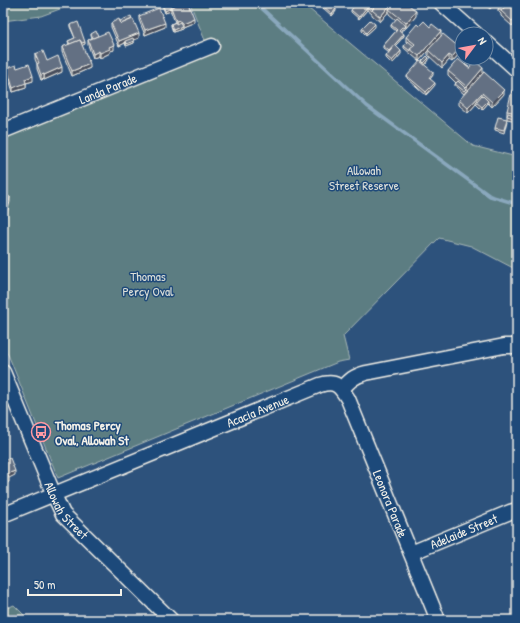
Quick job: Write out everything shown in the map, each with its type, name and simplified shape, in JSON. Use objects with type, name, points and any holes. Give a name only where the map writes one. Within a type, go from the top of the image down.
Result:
[{"type":"street","points":[[441,3],[467,26]]},
{"type":"street","name":"Landa Parade","points":[[3,131],[212,46]]},
{"type":"street","points":[[494,49],[517,70]]},
{"type":"street","points":[[342,389],[357,375],[504,346],[517,346]]},
{"type":"street","name":"Allowah Street","points":[[3,372],[63,514],[171,620]]},
{"type":"street","name":"Acacia Avenue","points":[[3,516],[320,385],[332,383],[342,389]]},
{"type":"street","name":"Leonora Parade","points":[[342,389],[348,399],[438,620]]},
{"type":"street","name":"Adelaide Street","points":[[411,553],[517,510]]},
{"type":"green space","points":[[3,3],[76,3],[41,16],[3,21]]},
{"type":"green space","name":"Thomas Percy Oval","points":[[190,3],[302,3],[473,146],[517,157],[517,270],[471,246],[439,238],[343,336],[349,360],[338,362],[58,478],[3,342],[3,138],[210,53]]},
{"type":"green space","points":[[14,605],[29,620],[3,620],[3,610]]},
{"type":"building","points":[[162,3],[170,3],[171,8],[165,11]]},
{"type":"building","points":[[181,3],[188,3],[194,18],[182,23],[180,20],[176,21],[171,7]]},
{"type":"building","points":[[323,3],[330,3],[336,9],[332,14],[322,5]]},
{"type":"building","points":[[357,3],[366,3],[373,9],[372,11],[367,7],[359,17],[351,10]]},
{"type":"building","points":[[369,3],[392,3],[380,17],[372,10],[374,8]]},
{"type":"building","points":[[394,3],[407,3],[416,11],[406,23],[389,9]]},
{"type":"building","points":[[503,3],[506,5],[501,11],[498,9]]},
{"type":"building","points":[[507,3],[517,3],[517,16],[512,21],[501,11],[508,4]]},
{"type":"building","points":[[159,8],[165,23],[145,30],[139,16]]},
{"type":"building","points":[[131,16],[132,19],[121,24],[120,21]]},
{"type":"building","points":[[397,18],[406,26],[399,30],[404,34],[389,51],[383,46],[397,30],[391,25]]},
{"type":"building","points":[[119,19],[121,24],[133,19],[139,33],[119,41],[111,23]]},
{"type":"building","points":[[370,20],[375,24],[366,33],[362,28]]},
{"type":"building","points":[[424,21],[430,27],[432,24],[441,31],[419,56],[410,49],[415,44],[406,37],[417,24],[419,26]]},
{"type":"building","points":[[78,22],[85,42],[82,43],[80,40],[70,44],[68,41],[75,38],[70,25]]},
{"type":"building","points":[[176,22],[176,24],[180,22],[182,26],[173,30],[171,24]]},
{"type":"building","points":[[96,31],[98,36],[93,38],[91,34]]},
{"type":"building","points":[[108,32],[114,45],[109,47],[110,49],[93,54],[88,40]]},
{"type":"building","points":[[443,34],[454,43],[454,55],[452,57],[449,55],[442,63],[428,50]]},
{"type":"building","points":[[133,38],[134,41],[126,44],[125,41]]},
{"type":"building","points":[[80,40],[90,64],[72,71],[62,47]]},
{"type":"building","points":[[408,41],[414,46],[410,49],[410,51],[404,46]]},
{"type":"building","points":[[395,45],[401,51],[392,61],[386,56]]},
{"type":"building","points":[[43,51],[47,61],[58,56],[62,67],[41,75],[37,64],[39,63],[35,54]]},
{"type":"building","points":[[427,56],[429,58],[424,63],[422,61]]},
{"type":"building","points":[[420,61],[433,72],[429,78],[435,83],[426,92],[407,76]]},
{"type":"building","points":[[29,64],[33,76],[25,79],[26,83],[13,88],[7,68],[16,65],[17,68]]},
{"type":"building","points":[[454,64],[454,66],[467,66],[469,68],[471,66],[481,66],[483,68],[467,87],[448,71]]},
{"type":"building","points":[[484,72],[504,90],[492,102],[482,93],[468,108],[459,100]]},
{"type":"building","points":[[3,77],[7,93],[3,94]]},
{"type":"building","points":[[458,81],[466,89],[464,91],[455,84]]},
{"type":"building","points":[[512,90],[517,92],[517,113],[507,111]]},
{"type":"building","points":[[482,95],[488,101],[482,107],[476,102]]},
{"type":"building","points":[[508,113],[517,116],[517,119],[507,116]]},
{"type":"building","points":[[498,117],[507,119],[504,130],[495,128]]},
{"type":"building","points":[[3,195],[10,197],[3,222]]},
{"type":"building","points":[[10,458],[15,471],[7,474],[9,477],[3,479],[3,460]]},
{"type":"waterway","points":[[256,3],[367,106],[490,196],[517,204]]},
{"type":"place","name":"Thomas Percy Oval, Allowah St","points":[[41,432]]},
{"type":"park label","name":"Allowah Street Reserve","points":[[364,178]]}]
